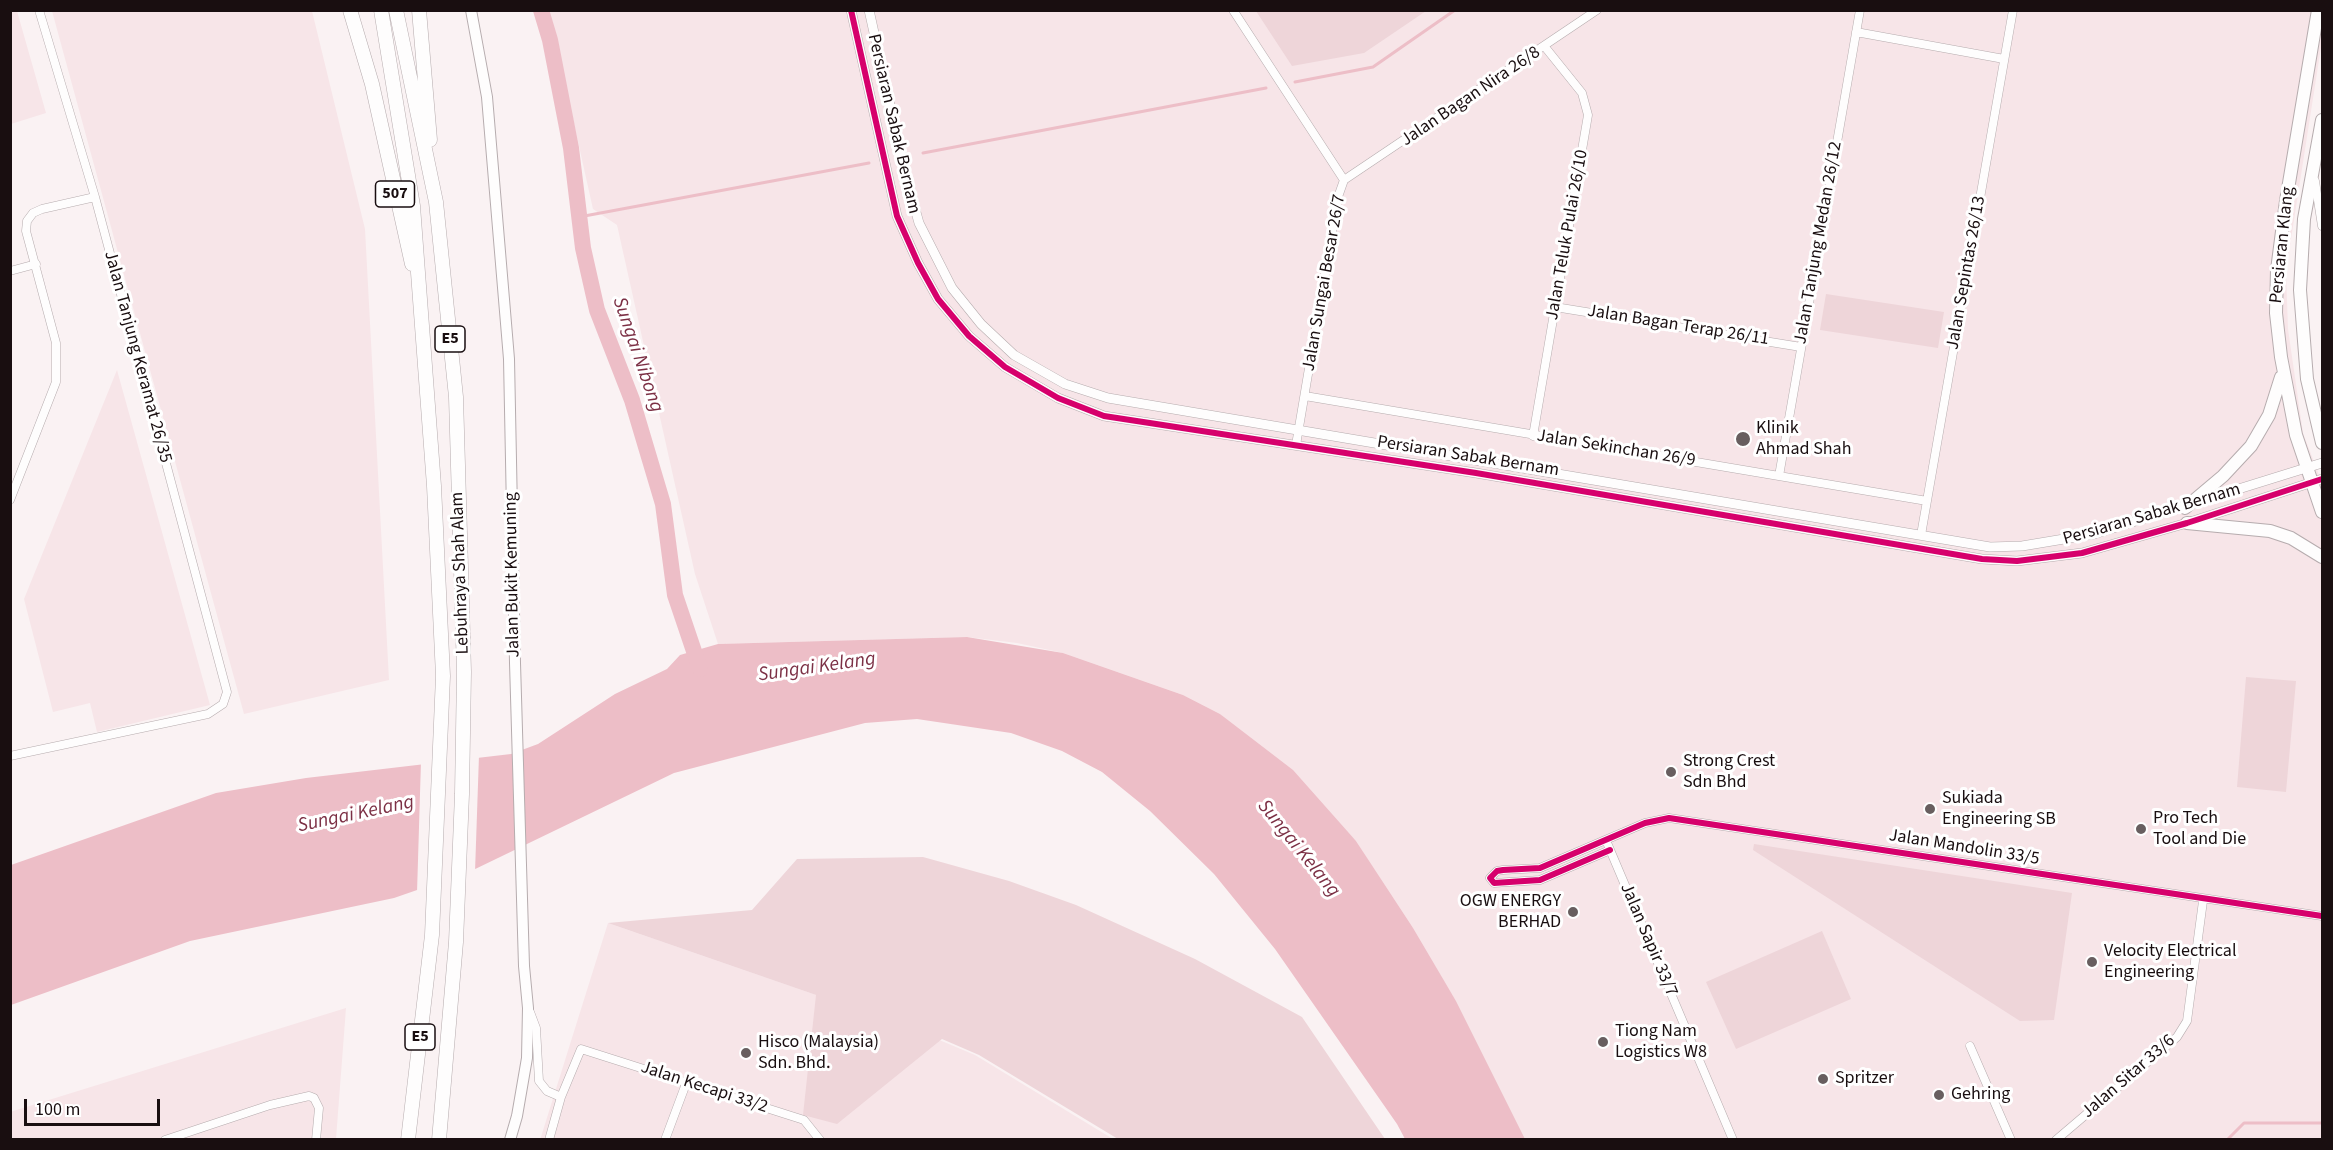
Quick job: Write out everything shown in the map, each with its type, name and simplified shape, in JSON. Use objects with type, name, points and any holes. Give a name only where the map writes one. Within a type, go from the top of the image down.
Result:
[{"type":"highway","name":"507","points":[[350,10],[367,65],[400,218],[422,304]]},
{"type":"highway","name":"Lebuhraya Shah Alam","points":[[381,10],[413,207],[422,304],[443,676],[432,935],[408,1140]]},
{"type":"highway","name":"Lebuhraya Shah Alam","points":[[396,10],[436,202],[456,397],[464,672],[456,942],[439,1140]]},
{"type":"highway","name":"507","points":[[419,10],[436,202]]},
{"type":"main road","name":"Jalan Bukit Kemuning","points":[[471,10],[487,97],[509,359],[515,663],[524,966],[528,1008],[527,1058],[517,1116],[510,1140]]},
{"type":"main road","points":[[2309,56],[2311,10]]},
{"type":"main road","name":"Persiaran Klang","points":[[2318,10],[2277,270],[2276,313],[2282,367],[2296,435],[2307,468],[2317,482],[2322,512]]},
{"type":"main road","name":"Persiaran Klang","points":[[2322,120],[2304,219],[2300,290],[2307,379],[2322,443]]},
{"type":"main road","points":[[2185,508],[2223,476],[2252,446],[2269,415],[2282,367]]},
{"type":"main road","points":[[2187,523],[2270,531],[2291,538],[2322,557]]},
{"type":"street","name":"Jalan Tanjung Keramat 26/35","points":[[10,756],[208,714],[223,704],[227,692],[95,196],[39,10]]},
{"type":"street","name":"Persiaran Sabak Bernam","points":[[851,10],[897,216],[918,263],[938,299],[969,336],[1005,366],[1058,398],[1104,416],[1296,445],[1982,559],[2016,561],[2082,554],[2317,482]]},
{"type":"street","name":"Persiaran Sabak Bernam","points":[[869,10],[905,173],[919,223],[952,288],[981,324],[1014,355],[1065,384],[1108,398],[1990,547],[2022,546],[2094,534],[2185,508],[2322,463]]},
{"type":"street","name":"Jalan Sungai Besar 26/7","points":[[1233,10],[1344,180],[1338,197],[1296,445]]},
{"type":"street","name":"Jalan Bagan Nira 26/8","points":[[1344,180],[1545,47],[1596,10]]},
{"type":"street","name":"Jalan Tanjung Medan 26/12","points":[[1779,476],[1860,10]]},
{"type":"street","name":"Jalan Sepintas 26/13","points":[[1921,535],[2013,10]]},
{"type":"street","points":[[1856,32],[2004,59]]},
{"type":"street","name":"Jalan Teluk Pulai 26/10","points":[[1533,436],[1588,115],[1582,93],[1545,47]]},
{"type":"street","points":[[2314,173],[2322,226]]},
{"type":"street","points":[[10,500],[56,382],[56,343],[26,231],[27,221],[33,213],[95,196]]},
{"type":"street","points":[[10,272],[36,264]]},
{"type":"street","name":"Jalan Bagan Terap 26/11","points":[[1556,307],[1801,347]]},
{"type":"street","name":"Jalan Sekinchan 26/9","points":[[1305,396],[1927,501]]},
{"type":"street","name":"Jalan Mandolin 33/5","points":[[1610,850],[1540,880],[1494,883],[1490,878],[1497,871],[1540,868],[1645,823],[1669,818],[2322,916]]},
{"type":"street","name":"Jalan Sapir 33/7","points":[[1605,840],[1732,1140]]},
{"type":"street","name":"Jalan Sitar 33/6","points":[[2056,1140],[2178,1037],[2187,1021],[2204,900]]},
{"type":"street","points":[[528,1008],[536,1028],[539,1082],[547,1090],[561,1097],[549,1140]]},
{"type":"street","points":[[1970,1046],[2011,1140]]},
{"type":"street","name":"Jalan Kecapi 33/2","points":[[561,1097],[581,1049],[804,1120],[820,1140]]},
{"type":"street","points":[[665,1140],[687,1081]]},
{"type":"street","points":[[165,1140],[270,1105],[309,1096],[314,1098],[319,1108],[316,1140]]},
{"type":"shaded area","points":[[10,11],[17,11],[46,113],[11,124]]},
{"type":"shaded area","points":[[52,11],[312,11],[365,229],[389,680],[244,714]]},
{"type":"shaded area","points":[[549,11],[2322,11],[2322,41],[2286,271],[2288,329],[2303,433],[2322,483],[2322,1139],[1525,1139],[1456,1001],[1356,841],[1220,714],[1183,695],[1063,653],[1017,643],[967,637],[718,644],[695,574],[617,225],[593,209]]},
{"type":"shaded area","points":[[1256,11],[1426,11],[1364,53],[1292,66]]},
{"type":"shaded area","points":[[1826,294],[1944,312],[1938,348],[1820,330]]},
{"type":"shaded area","points":[[117,370],[210,705],[97,732],[90,703],[53,712],[24,599]]},
{"type":"shaded area","points":[[2246,677],[2296,681],[2286,792],[2237,787]]},
{"type":"shaded area","points":[[1754,844],[2072,893],[2054,1020],[2020,1021],[1753,850]]},
{"type":"shaded area","points":[[923,857],[1009,881],[1076,905],[1195,959],[1302,1017],[1385,1139],[1118,1139],[979,1055],[942,1039],[837,1124],[803,1115],[816,995],[608,923],[752,910],[797,859]]},
{"type":"shaded area","points":[[608,923],[906,1026],[975,1055],[1113,1139],[540,1140]]},
{"type":"shaded area","points":[[1822,931],[1851,999],[1736,1049],[1706,982]]},
{"type":"shaded area","points":[[346,1008],[336,1139],[11,1139],[10,1112]]},
{"type":"water","name":"Sungai Kelang","points":[[967,637],[1063,653],[1183,695],[1220,714],[1293,770],[1356,841],[1413,928],[1456,1001],[1525,1139],[1405,1139],[1397,1124],[1275,949],[1214,874],[1150,811],[1102,772],[1062,751],[1011,733],[917,719],[865,723],[674,773],[469,872],[394,898],[190,941],[11,1005],[11,865],[216,793],[306,778],[511,754],[538,744],[615,694],[667,669],[680,655],[718,644]]},
{"type":"pier","points":[[479,755],[475,872],[417,893],[421,761]]},
{"type":"waterway","name":"Sungai Nibong","points":[[541,10],[550,40],[571,148],[583,248],[597,310],[632,400],[663,504],[675,595],[700,669]]},
{"type":"waterway","points":[[1295,82],[1373,67],[1455,10]]},
{"type":"waterway","points":[[923,153],[1266,88]]},
{"type":"waterway","points":[[579,217],[869,163]]},
{"type":"waterway","points":[[2227,1140],[2244,1123],[2322,1123]]},
{"type":"cycle path","points":[[851,10],[897,216],[918,263],[938,299],[969,336],[1005,367],[1058,398],[1104,416],[1476,473],[1982,559],[2017,561],[2082,553],[2187,523],[2322,479]]},
{"type":"cycle path","points":[[1610,850],[1540,880],[1494,883],[1490,878],[1497,871],[1540,868],[1645,823],[1669,818],[2322,916]]},
{"type":"place","name":"Klinik Ahmad Shah","points":[[1743,439]]},
{"type":"place","name":"Strong Crest Sdn Bhd","points":[[1671,772]]},
{"type":"place","name":"Sukiada Engineering SB","points":[[1930,809]]},
{"type":"place","name":"Pro Tech Tool and Die","points":[[2141,829]]},
{"type":"place","name":"OGW ENERGY BERHAD","points":[[1573,912]]},
{"type":"place","name":"Velocity Electrical Engineering","points":[[2092,962]]},
{"type":"place","name":"Tiong Nam Logistics W8","points":[[1603,1042]]},
{"type":"place","name":"Hisco (Malaysia) Sdn. Bhd.","points":[[746,1053]]},
{"type":"place","name":"Spritzer","points":[[1823,1079]]},
{"type":"place","name":"Gehring","points":[[1939,1095]]}]
